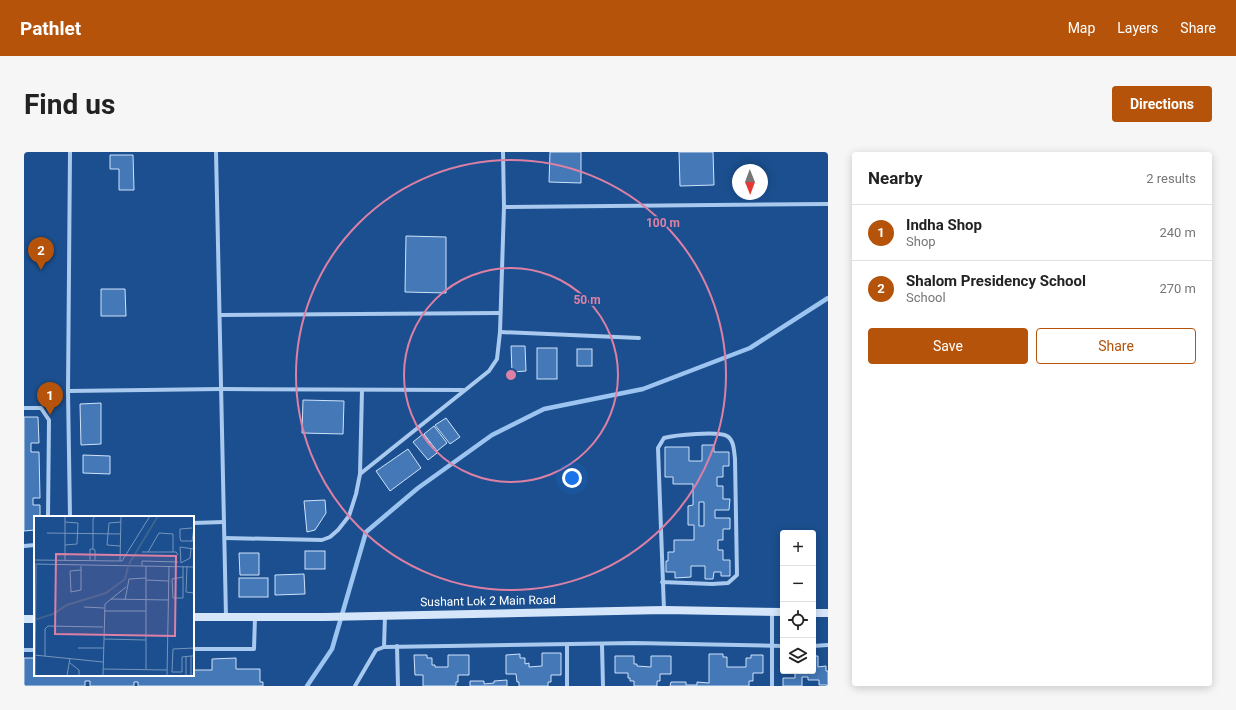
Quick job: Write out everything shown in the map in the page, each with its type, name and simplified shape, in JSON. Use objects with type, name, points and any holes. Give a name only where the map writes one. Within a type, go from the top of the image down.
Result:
[{"type":"street","points":[[70,152],[68,391],[70,516]]},
{"type":"street","points":[[216,152],[226,617]]},
{"type":"street","points":[[360,474],[463,390],[489,371],[497,359],[500,332],[504,207],[503,152]]},
{"type":"street","points":[[504,207],[828,204]]},
{"type":"street","points":[[220,314],[500,313]]},
{"type":"street","points":[[500,332],[639,338]]},
{"type":"street","points":[[68,391],[221,389],[463,390]]},
{"type":"street","points":[[225,538],[322,540],[330,537],[338,530],[349,516],[360,474],[362,390]]},
{"type":"street","points":[[24,408],[40,408],[49,420],[48,516]]},
{"type":"street","points":[[662,582],[712,584],[728,583],[737,575],[735,459],[733,444],[728,436],[720,434],[674,436],[664,438],[658,448],[662,582],[664,610]]},
{"type":"street","points":[[194,523],[224,522]]},
{"type":"street","points":[[24,546],[34,545]]},
{"type":"street","name":"Sushant Lok 2 Main Road","points":[[194,617],[349,616],[664,610],[780,612]]},
{"type":"street","points":[[772,612],[772,686]]},
{"type":"street","points":[[816,613],[828,613]]},
{"type":"street","points":[[384,647],[385,615]]},
{"type":"street","points":[[194,649],[254,649],[255,617]]},
{"type":"street","points":[[355,686],[376,650],[384,647],[602,645],[634,643],[780,646]]},
{"type":"street","points":[[567,645],[567,686]]},
{"type":"street","points":[[602,645],[603,686]]},
{"type":"street","points":[[397,646],[398,686]]},
{"type":"street","points":[[816,646],[828,646]]},
{"type":"building","points":[[550,152],[581,152],[581,183],[549,182]]},
{"type":"building","points":[[679,152],[713,152],[714,185],[680,186]]},
{"type":"building","points":[[110,155],[133,155],[134,190],[119,190],[119,169],[110,169]]},
{"type":"building","points":[[406,236],[446,237],[446,293],[405,292]]},
{"type":"building","points":[[101,289],[125,289],[126,316],[101,316]]},
{"type":"building","points":[[511,346],[525,346],[526,371],[512,372]]},
{"type":"building","points":[[537,348],[557,348],[557,379],[537,379]]},
{"type":"building","points":[[577,349],[592,349],[592,366],[577,366]]},
{"type":"building","points":[[303,400],[344,401],[343,434],[302,433]]},
{"type":"building","points":[[101,403],[101,444],[81,445],[80,404]]},
{"type":"building","points":[[24,417],[38,417],[39,443],[31,443],[31,452],[39,452],[40,498],[33,498],[33,505],[40,505],[40,516],[34,516],[34,530],[24,531]]},
{"type":"building","points":[[446,418],[460,437],[450,444],[435,425]]},
{"type":"building","points":[[434,426],[447,443],[437,451],[424,434]]},
{"type":"building","points":[[423,434],[437,453],[428,460],[413,442]]},
{"type":"building","points":[[702,445],[714,445],[714,452],[729,452],[729,466],[723,466],[723,477],[717,477],[717,486],[723,486],[723,499],[730,499],[729,510],[715,510],[715,518],[730,518],[730,529],[723,529],[723,540],[718,540],[718,550],[723,550],[723,560],[730,560],[730,576],[721,576],[721,572],[714,572],[713,579],[705,579],[705,566],[691,566],[691,577],[675,578],[675,572],[666,572],[666,561],[668,561],[668,552],[674,552],[674,540],[694,540],[694,525],[688,525],[688,506],[693,505],[693,484],[673,484],[673,477],[665,477],[665,447],[689,447],[689,461],[702,461]],"holes":[[[699,502],[704,502],[704,526],[699,526]]]},
{"type":"building","points":[[408,449],[421,468],[390,491],[376,471]]},
{"type":"building","points":[[83,455],[110,456],[110,474],[83,473]]},
{"type":"building","points":[[325,500],[326,513],[315,530],[307,532],[304,501]]},
{"type":"building","points":[[305,551],[325,551],[325,569],[305,569]]},
{"type":"building","points":[[239,553],[259,553],[259,575],[240,575]]},
{"type":"building","points":[[304,574],[305,594],[275,595],[275,575]]},
{"type":"building","points":[[239,578],[268,578],[268,597],[239,597]]},
{"type":"building","points":[[542,653],[561,653],[561,675],[551,675],[551,682],[548,682],[548,686],[519,686],[516,674],[506,674],[506,655],[520,654],[520,658],[525,658],[525,664],[529,663],[529,667],[542,666]]},
{"type":"building","points":[[709,654],[723,654],[723,657],[727,657],[727,667],[746,667],[746,658],[751,658],[751,655],[763,655],[763,673],[753,673],[753,681],[749,681],[749,686],[670,686],[671,682],[686,682],[686,685],[697,685],[697,682],[709,683]]},
{"type":"building","points":[[414,655],[427,655],[427,658],[432,658],[432,665],[435,665],[435,667],[448,667],[448,655],[469,655],[469,675],[458,675],[458,682],[456,682],[456,686],[423,686],[423,675],[415,675]]},
{"type":"building","points":[[615,656],[634,656],[634,664],[637,664],[637,666],[651,667],[651,656],[671,656],[671,674],[660,674],[660,681],[657,681],[657,686],[634,686],[634,681],[630,681],[630,678],[628,678],[628,673],[615,673]]},
{"type":"building","points":[[816,656],[818,656],[818,667],[826,666],[826,671],[828,671],[828,686],[819,685],[819,680],[808,680],[808,677],[802,677],[802,686],[783,686],[783,678],[795,678],[795,674],[816,674]]},
{"type":"building","points":[[24,658],[34,658],[34,676],[194,676],[194,670],[212,670],[212,659],[236,658],[236,669],[260,669],[260,682],[263,682],[263,686],[138,686],[138,682],[134,682],[134,686],[90,686],[90,681],[85,681],[85,686],[24,686]]},
{"type":"building","points":[[507,680],[507,686],[470,686],[470,681],[484,681],[484,684],[494,683],[494,681]]},
{"type":"waterway","points":[[307,686],[332,649],[366,532],[418,488],[492,435],[544,409],[643,389],[750,348],[828,298]]},
{"type":"place","name":"Shalom Presidency School","points":[[41,270]]},
{"type":"place","name":"Indha Shop","points":[[50,415]]}]
